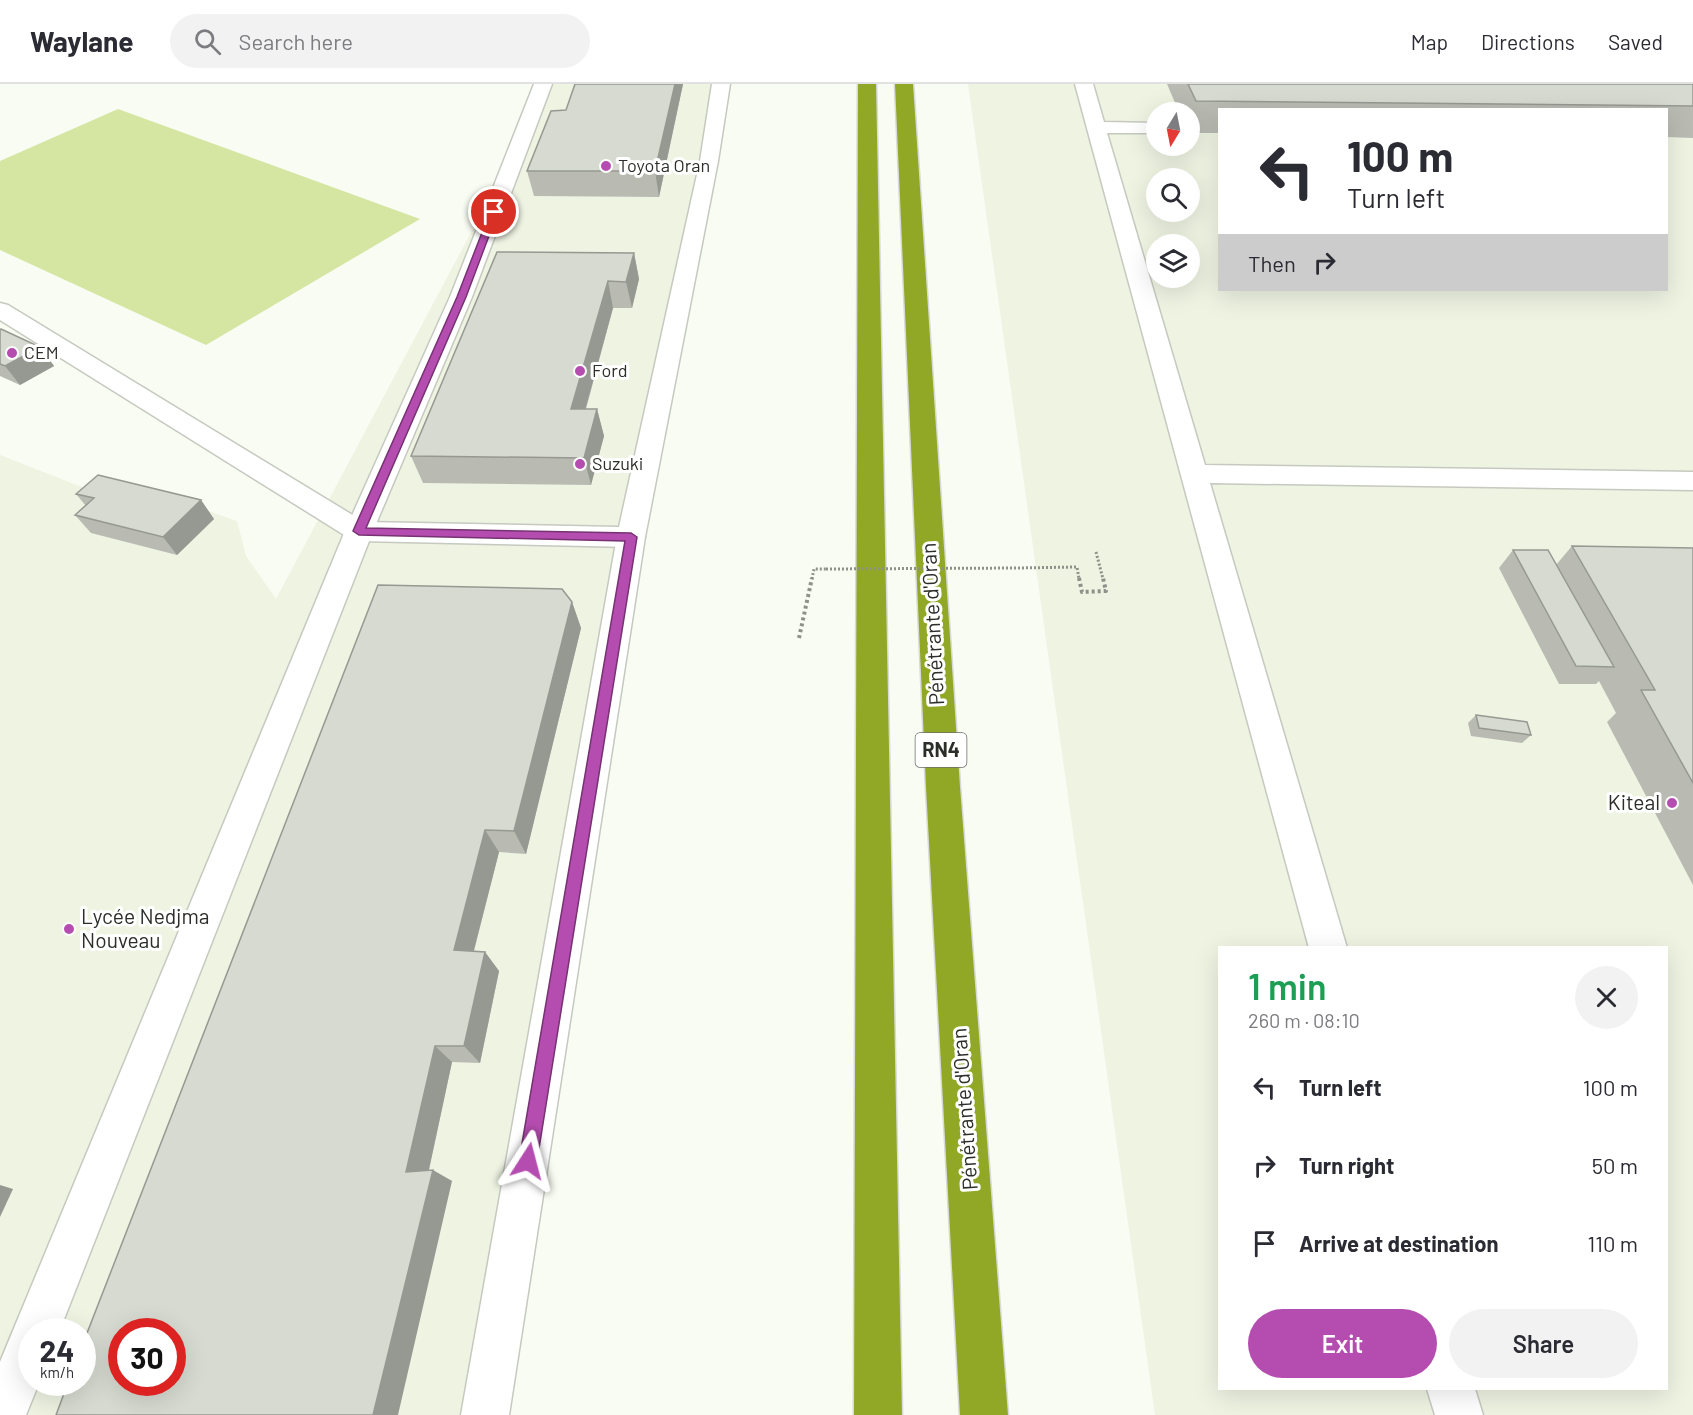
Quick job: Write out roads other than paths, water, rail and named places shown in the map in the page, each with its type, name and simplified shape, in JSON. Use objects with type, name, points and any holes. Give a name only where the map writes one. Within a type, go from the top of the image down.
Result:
[{"type":"highway","points":[[867,84],[878,1415]]},
{"type":"highway","name":"Pénétrante d'Oran","points":[[904,84],[940,741],[984,1415]]},
{"type":"street","points":[[42,1318],[359,531],[461,297],[543,84]]},
{"type":"street","points":[[486,1415],[631,537],[710,161],[721,84]]},
{"type":"street","points":[[1084,84],[1327,946]]},
{"type":"street","points":[[1096,127],[1146,128]]},
{"type":"street","points":[[0,310],[359,531],[631,537]]},
{"type":"street","points":[[1195,474],[1693,481]]},
{"type":"street","points":[[2,1415],[18,1377]]},
{"type":"street","points":[[1451,1390],[1459,1415]]},
{"type":"place","name":"Toyota Oran","points":[[606,166]]},
{"type":"place","name":"CEM","points":[[12,353]]},
{"type":"place","name":"Ford","points":[[580,371]]},
{"type":"place","name":"Suzuki","points":[[580,464]]},
{"type":"place","name":"Kiteal","points":[[1672,803]]},
{"type":"place","name":"Lycée Nedjma Nouveau","points":[[69,929]]}]
